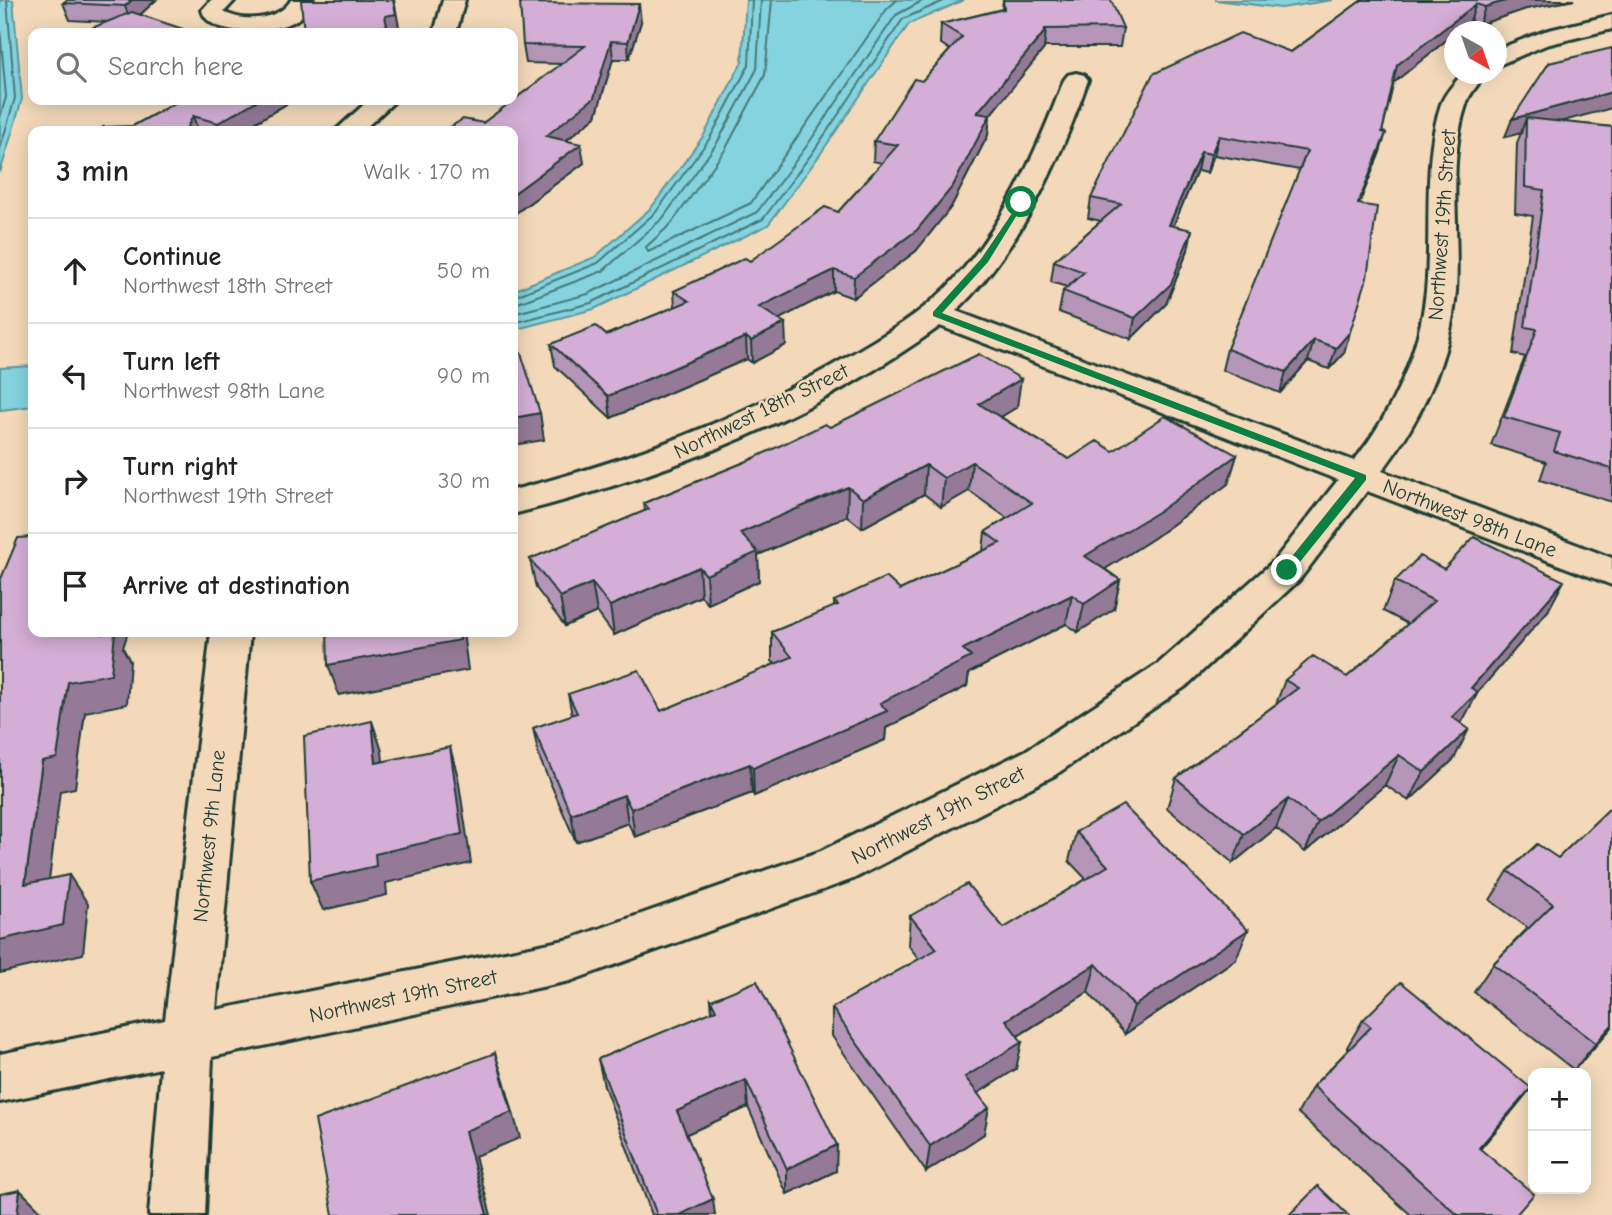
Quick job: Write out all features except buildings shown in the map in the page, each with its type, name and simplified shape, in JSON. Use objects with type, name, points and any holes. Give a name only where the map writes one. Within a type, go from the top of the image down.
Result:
[{"type":"street","points":[[224,0],[213,10],[214,15],[219,20],[242,24],[285,17],[295,12],[302,0]]},
{"type":"street","points":[[446,28],[454,0]]},
{"type":"street","points":[[1507,53],[1564,31],[1612,22]]},
{"type":"street","name":"Northwest 18th Street","points":[[518,501],[601,480],[698,446],[831,382],[936,314],[985,260],[1021,202],[1065,112],[1076,80]]},
{"type":"street","name":"Northwest 19th Street","points":[[0,1078],[570,960],[837,865],[1040,763],[1172,675],[1287,570],[1393,434],[1416,386],[1434,331],[1441,292],[1446,137],[1454,102],[1467,84]]},
{"type":"street","points":[[353,126],[378,105]]},
{"type":"street","name":"Northwest 98th Lane","points":[[936,314],[1612,572]]},
{"type":"street","name":"Northwest 9th Lane","points":[[177,1215],[188,1041],[229,637]]},
{"type":"water","points":[[0,0],[13,0],[22,99],[0,173]]},
{"type":"water","points":[[746,0],[964,0],[909,24],[819,156],[768,225],[594,309],[518,329],[518,289],[595,257],[651,208],[704,135],[742,62]]},
{"type":"water","points":[[1215,0],[1333,0],[1281,8]]},
{"type":"water","points":[[28,366],[28,407],[0,410],[0,368]]},
{"type":"route","points":[[1021,202],[985,260],[936,314],[1362,477],[1287,570]]}]
